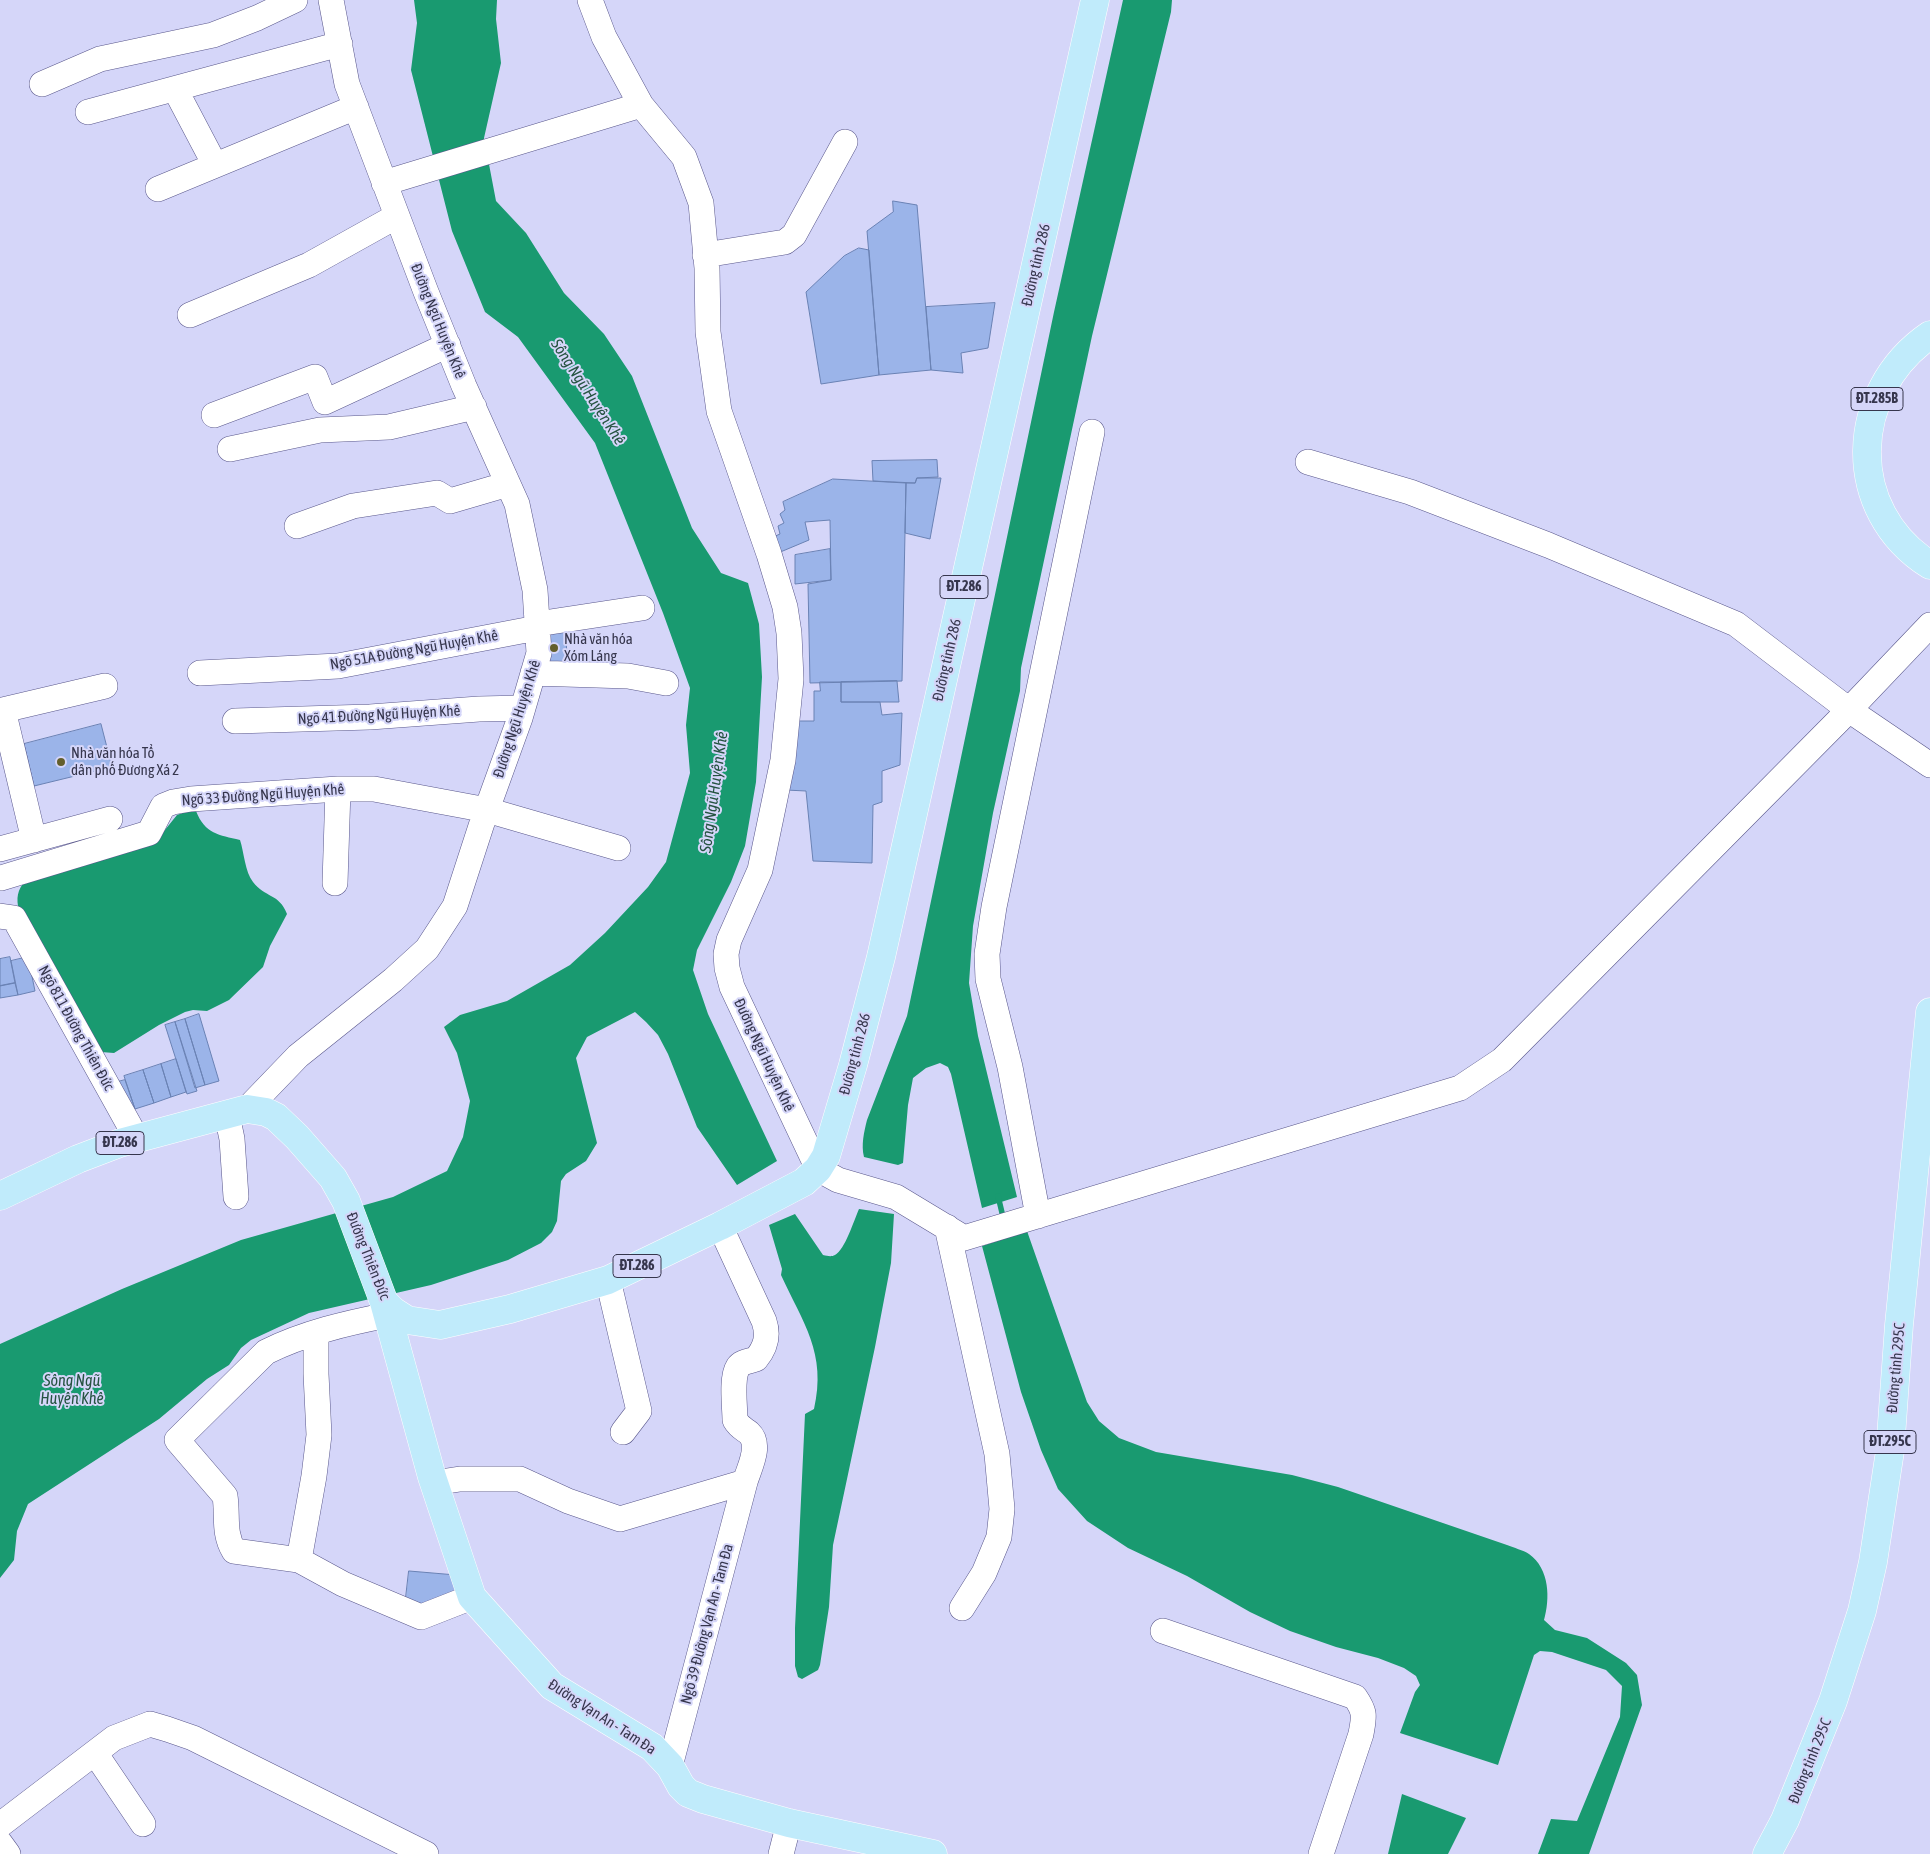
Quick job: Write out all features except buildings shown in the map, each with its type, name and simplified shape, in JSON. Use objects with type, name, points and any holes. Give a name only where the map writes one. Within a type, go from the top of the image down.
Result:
[{"type":"main road","name":"Đường tỉnh 286","points":[[818,1169],[826,1156],[853,1065],[881,957],[1095,0]]},
{"type":"main road","name":"ĐT.285B","points":[[1930,335],[1899,362],[1881,388],[1870,418],[1866,450],[1870,481],[1881,511],[1898,537],[1909,549],[1930,565]]},
{"type":"main road","name":"Đường tỉnh 295C","points":[[1767,1854],[1786,1820],[1833,1701],[1862,1611],[1873,1562],[1890,1450],[1900,1315],[1930,1012]]},
{"type":"main road","name":"Đường Thiên Đức","points":[[0,1196],[120,1143],[237,1112],[266,1112],[287,1126],[333,1178],[346,1202],[386,1308],[407,1320],[440,1325],[510,1309],[608,1280],[720,1226],[796,1186],[818,1169]]},
{"type":"main road","name":"Đường Vạn An - Tam Đa","points":[[386,1308],[434,1483],[472,1598],[552,1686],[652,1747],[670,1766],[681,1786],[688,1792],[703,1799],[788,1822],[933,1854]]},
{"type":"main road","name":"ĐT.286","points":[[399,1357],[400,1345],[406,1338],[415,1332],[440,1325]]},
{"type":"street","points":[[42,84],[100,59],[213,35],[257,18],[295,0]]},
{"type":"street","name":"Đường Ngũ Huyện Khê","points":[[237,1112],[298,1056],[393,980],[427,949],[455,906],[523,708],[539,653],[533,581],[517,504],[448,345],[397,216],[392,180],[356,107],[347,84],[331,0]]},
{"type":"street","name":"Đường Ngũ Huyện Khê","points":[[590,0],[604,37],[641,105],[684,157],[702,203],[708,332],[719,411],[769,554],[785,608],[789,633],[791,679],[783,760],[760,870],[729,940],[726,954],[727,968],[732,987],[818,1169]]},
{"type":"street","points":[[88,112],[340,44]]},
{"type":"street","points":[[175,89],[215,165]]},
{"type":"street","points":[[392,180],[641,105]]},
{"type":"street","points":[[158,189],[356,107]]},
{"type":"street","points":[[705,255],[785,242],[794,235],[845,142]]},
{"type":"street","points":[[190,315],[309,264],[397,216]]},
{"type":"street","points":[[214,415],[316,377],[326,402],[448,345]]},
{"type":"street","points":[[230,449],[320,430],[389,427],[474,407]]},
{"type":"street","points":[[1032,1218],[1010,1067],[988,979],[987,954],[994,907],[1092,432]]},
{"type":"street","points":[[1308,462],[1410,492],[1548,545],[1736,624],[1849,710],[1930,765]]},
{"type":"street","points":[[297,526],[353,506],[437,493],[450,501],[508,484]]},
{"type":"street","name":"Ngõ 51A Đường Ngũ Huyện Khê","points":[[200,673],[338,666],[537,626],[642,608]]},
{"type":"street","points":[[818,1169],[838,1180],[896,1197],[964,1238],[1460,1088],[1502,1060],[1849,710],[1930,624]]},
{"type":"street","points":[[533,673],[628,676],[666,683]]},
{"type":"street","points":[[34,840],[3,710],[104,686]]},
{"type":"street","name":"Ngõ 41 Đường Ngũ Huyện Khê","points":[[235,721],[370,718],[479,709],[523,708]]},
{"type":"street","points":[[335,884],[338,789]]},
{"type":"street","name":"Ngõ 33 Đường Ngũ Huyện Khê","points":[[1,875],[149,833],[163,806],[173,802],[338,789],[374,789],[487,810],[618,848]]},
{"type":"street","points":[[0,849],[110,819]]},
{"type":"street","name":"Ngõ 811 Đường Thiên Đức","points":[[1,875],[7,917],[137,1139]]},
{"type":"street","points":[[236,1197],[232,1139],[237,1112]]},
{"type":"street","name":"Ngõ 39 Đường Vạn An - Tam Đa","points":[[670,1766],[745,1482],[756,1448],[750,1434],[738,1426],[735,1420],[735,1376],[738,1366],[756,1359],[766,1342],[767,1331],[764,1321],[720,1226]]},
{"type":"street","points":[[946,1227],[997,1454],[1002,1509],[999,1537],[984,1573],[962,1608]]},
{"type":"street","points":[[608,1280],[639,1411],[623,1432]]},
{"type":"street","points":[[386,1308],[278,1346],[266,1352],[178,1440],[225,1496],[227,1506],[226,1524],[230,1543],[234,1551],[299,1560],[344,1584],[421,1617],[472,1598]]},
{"type":"street","points":[[299,1560],[314,1476],[318,1435],[316,1333]]},
{"type":"street","points":[[434,1483],[460,1479],[520,1479],[568,1502],[620,1519],[745,1482]]},
{"type":"street","points":[[1163,1631],[1355,1698],[1363,1709],[1365,1716],[1361,1734],[1321,1854]]},
{"type":"street","points":[[0,1825],[114,1738],[150,1724],[192,1738],[426,1854]]},
{"type":"street","points":[[95,1753],[143,1824]]},
{"type":"street","points":[[781,1854],[788,1822]]},
{"type":"street","points":[[0,1843],[8,1854]]},
{"type":"water","name":"Sông Ngũ Huyện Khê","points":[[414,0],[497,0],[496,19],[501,63],[484,138],[496,201],[526,233],[564,293],[604,334],[632,376],[692,528],[721,573],[748,583],[759,624],[762,677],[756,782],[745,846],[731,882],[697,950],[693,970],[708,1014],[777,1161],[737,1185],[697,1127],[668,1054],[658,1035],[635,1012],[587,1037],[576,1058],[597,1143],[586,1161],[566,1174],[561,1181],[557,1221],[552,1232],[541,1243],[508,1260],[431,1285],[309,1313],[251,1340],[241,1348],[229,1365],[207,1379],[159,1419],[28,1504],[17,1531],[14,1560],[0,1578],[0,1344],[122,1289],[241,1240],[393,1197],[447,1171],[463,1137],[470,1101],[457,1053],[444,1027],[460,1015],[507,1001],[570,965],[605,933],[648,887],[666,862],[690,773],[686,725],[690,688],[663,613],[595,443],[518,337],[485,312],[452,231],[411,70],[417,23]]},
{"type":"water","points":[[1123,0],[1172,0],[1171,12],[1092,336],[1021,668],[1020,691],[993,813],[973,926],[969,983],[978,1036],[1017,1197],[982,1208],[948,1067],[940,1063],[926,1068],[913,1078],[908,1105],[903,1163],[898,1165],[864,1157],[863,1138],[867,1120],[907,1016],[1054,312]]},
{"type":"water","points":[[191,810],[196,811],[208,829],[226,837],[240,840],[250,878],[262,891],[280,902],[287,914],[270,946],[263,967],[229,1000],[207,1011],[193,1010],[185,1012],[159,1025],[114,1053],[101,1052],[19,911],[19,891],[26,880],[156,841],[177,815]]},
{"type":"water","points":[[859,1209],[894,1214],[891,1263],[833,1545],[829,1607],[820,1665],[818,1670],[802,1679],[798,1677],[795,1666],[795,1628],[805,1414],[814,1409],[817,1371],[811,1339],[781,1275],[782,1269],[769,1225],[795,1214],[823,1255],[832,1256],[839,1252],[842,1247]]},
{"type":"water","points":[[1027,1231],[1087,1402],[1099,1421],[1119,1438],[1156,1452],[1292,1475],[1338,1487],[1521,1550],[1536,1560],[1545,1576],[1547,1585],[1547,1603],[1544,1620],[1555,1630],[1587,1638],[1626,1663],[1637,1675],[1642,1705],[1589,1854],[1538,1854],[1551,1819],[1577,1821],[1620,1717],[1622,1686],[1606,1670],[1552,1652],[1540,1651],[1534,1655],[1498,1765],[1400,1733],[1415,1692],[1420,1685],[1416,1676],[1404,1668],[1378,1658],[1336,1647],[1290,1631],[1250,1612],[1187,1576],[1128,1548],[1087,1521],[1058,1489],[1041,1450],[1021,1392],[982,1246]]},
{"type":"water","points":[[1402,1794],[1466,1818],[1448,1854],[1388,1854]]},
{"type":"waterway","points":[[998,1196],[1004,1221]]},
{"type":"place","name":"Nhà văn hóa Xóm Láng","points":[[554,648]]},
{"type":"place","name":"Nhà văn hóa Tổ dân phố Đương Xá 2","points":[[61,762]]}]
